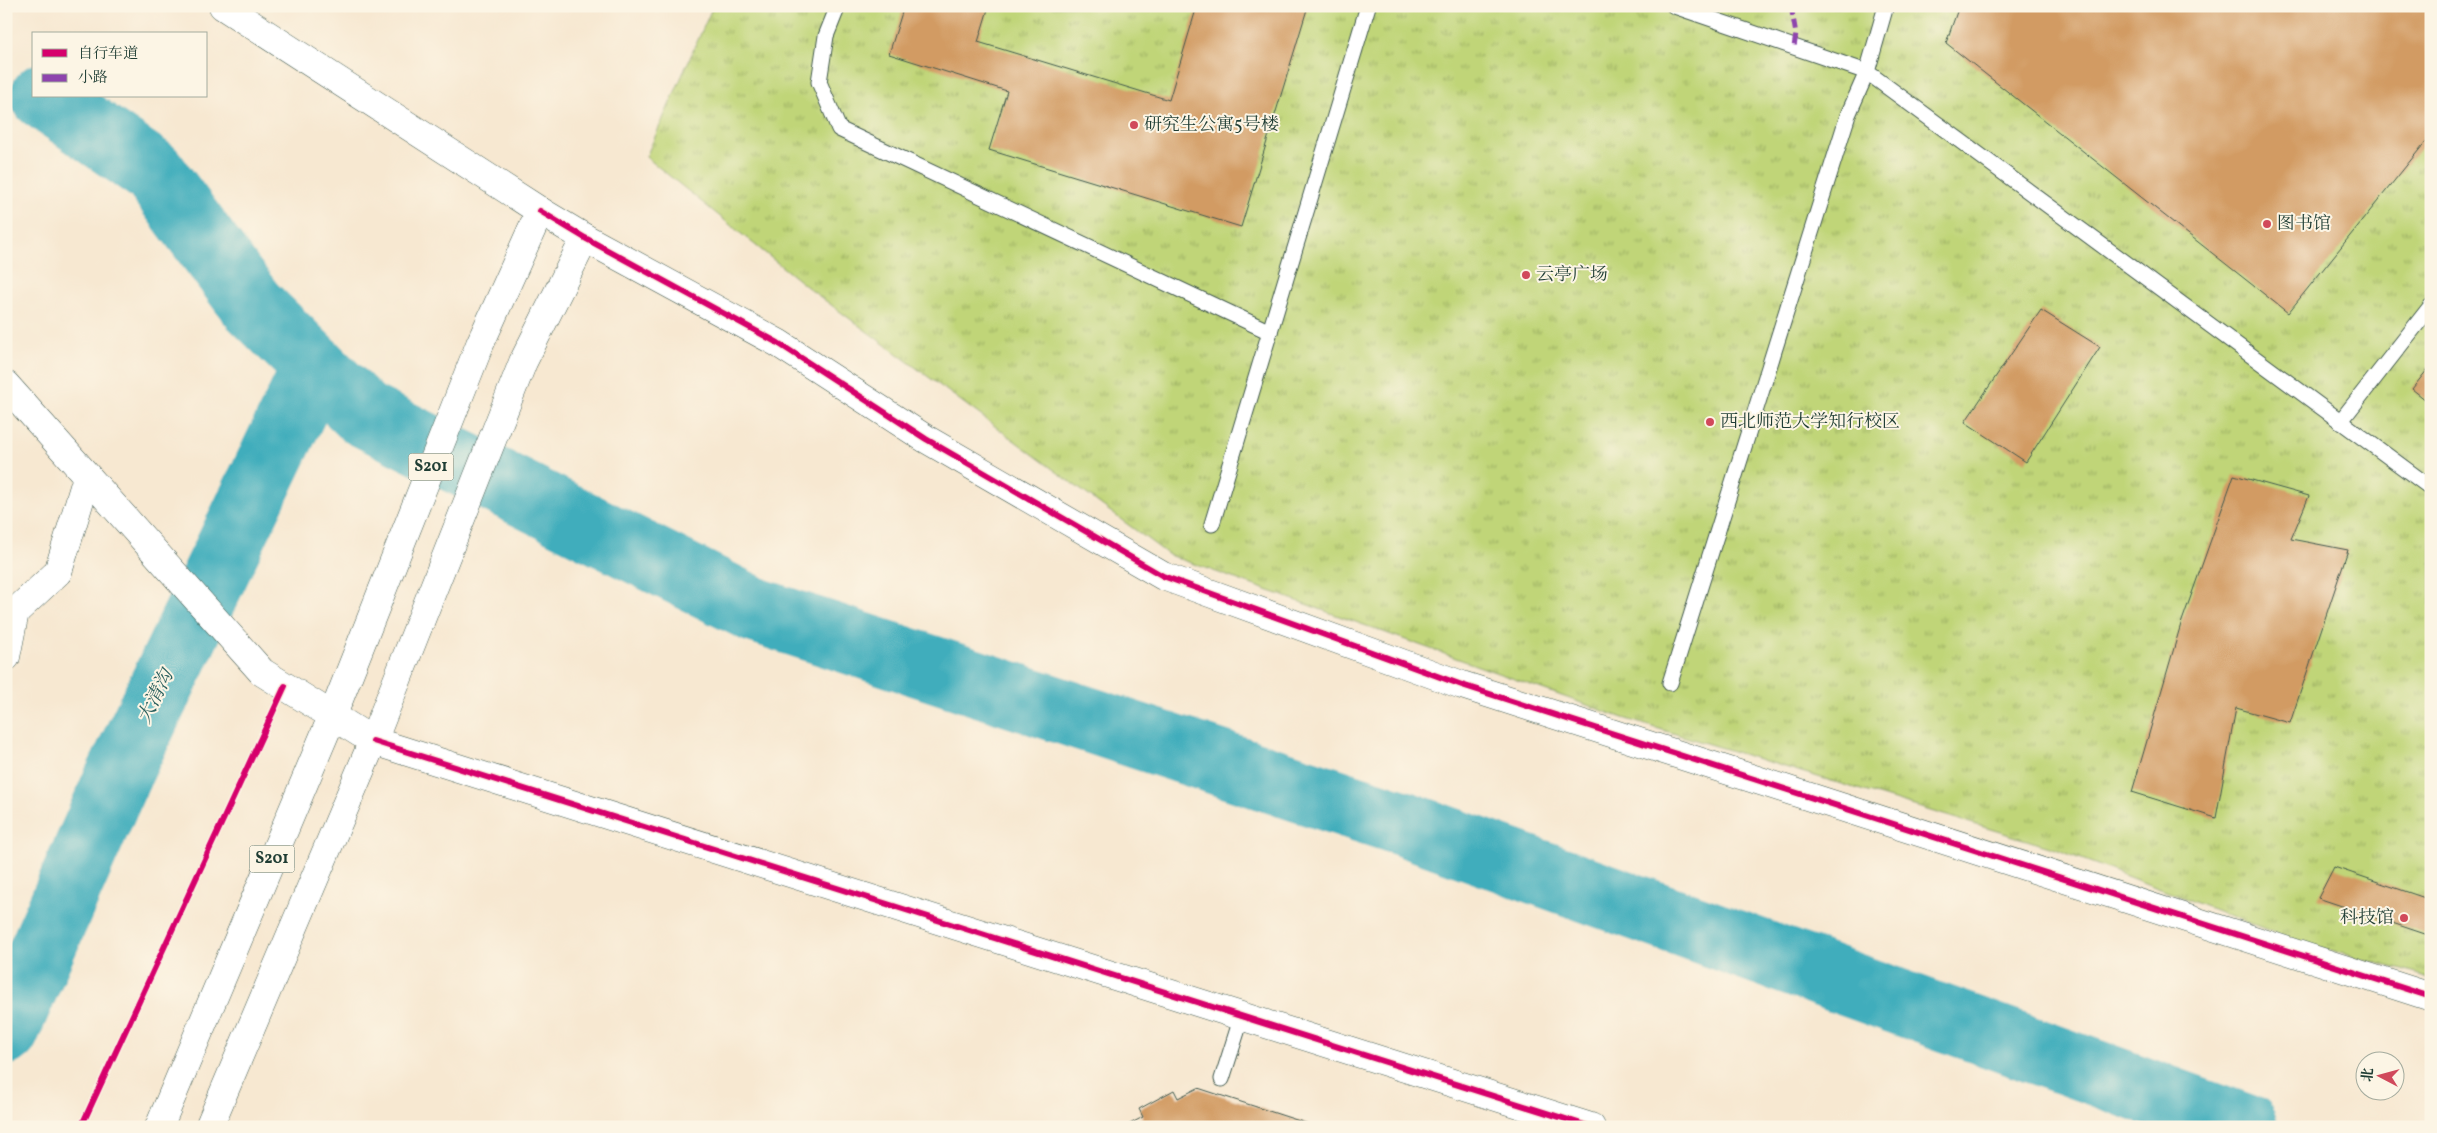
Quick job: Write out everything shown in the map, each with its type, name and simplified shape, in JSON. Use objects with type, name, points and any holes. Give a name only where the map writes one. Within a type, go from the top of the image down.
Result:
[{"type":"street","points":[[223,6],[540,211],[585,238],[778,343],[926,439],[1163,576],[1462,685],[2431,997]]},
{"type":"street","name":"S201","points":[[159,1127],[332,717],[480,344],[540,211]]},
{"type":"street","name":"S201","points":[[209,1127],[372,741],[523,362],[585,238]]},
{"type":"street","points":[[6,385],[262,672],[372,741],[1591,1127]]},
{"type":"street","points":[[6,658],[15,612],[58,572],[87,477]]},
{"type":"lane","points":[[838,6],[826,36],[819,82],[839,129],[1270,332]]},
{"type":"lane","points":[[1212,524],[1368,6]]},
{"type":"lane","points":[[1674,6],[1867,72],[2431,488]]},
{"type":"lane","points":[[1670,683],[1848,114],[1867,72],[1886,6]]},
{"type":"lane","points":[[2340,422],[2431,306]]},
{"type":"lane","points":[[1222,1079],[1242,1016]]},
{"type":"green space","name":"西北师范大学知行校区","points":[[713,6],[2431,6],[2431,978],[2294,940],[2053,848],[1623,718],[1169,555],[811,290],[646,157]]},
{"type":"building","name":"研究生公寓5号楼","points":[[904,6],[989,6],[978,42],[1169,100],[1197,6],[1308,6],[1241,227],[989,150],[1007,91],[889,54]]},
{"type":"building","name":"图书馆","points":[[1959,6],[2431,6],[2431,135],[2288,313],[1946,43]]},
{"type":"building","points":[[2041,310],[2100,347],[2026,462],[1965,422]]},
{"type":"building","points":[[2431,365],[2431,404],[2412,389]]},
{"type":"building","points":[[2234,475],[2309,496],[2291,539],[2348,550],[2290,723],[2236,708],[2216,818],[2132,792],[2181,624]]},
{"type":"building","name":"科技馆","points":[[2334,867],[2431,900],[2431,936],[2318,898]]},
{"type":"building","points":[[1198,1088],[1315,1127],[1124,1127],[1143,1117],[1139,1109],[1174,1090],[1178,1098]]},
{"type":"waterway","points":[[46,98],[153,172],[252,305],[363,414],[755,610],[1405,824],[2246,1127]]},
{"type":"waterway","name":"大清沟","points":[[6,1032],[114,785],[315,367]]},
{"type":"marked path","points":[[1791,6],[1796,34],[1794,47]]},
{"type":"cycle path","points":[[540,211],[585,238],[778,343],[926,439],[1163,576],[1462,685],[2431,997]]},
{"type":"cycle path","points":[[81,1127],[285,686]]},
{"type":"cycle path","points":[[373,741],[1591,1127]]},
{"type":"place","name":"研究生公寓5号楼","points":[[1134,125]]},
{"type":"place","name":"图书馆","points":[[2267,224]]},
{"type":"place","name":"云亭广场","points":[[1526,275]]},
{"type":"place","name":"西北师范大学知行校区","points":[[1710,422]]},
{"type":"place","name":"科技馆","points":[[2404,918]]}]
